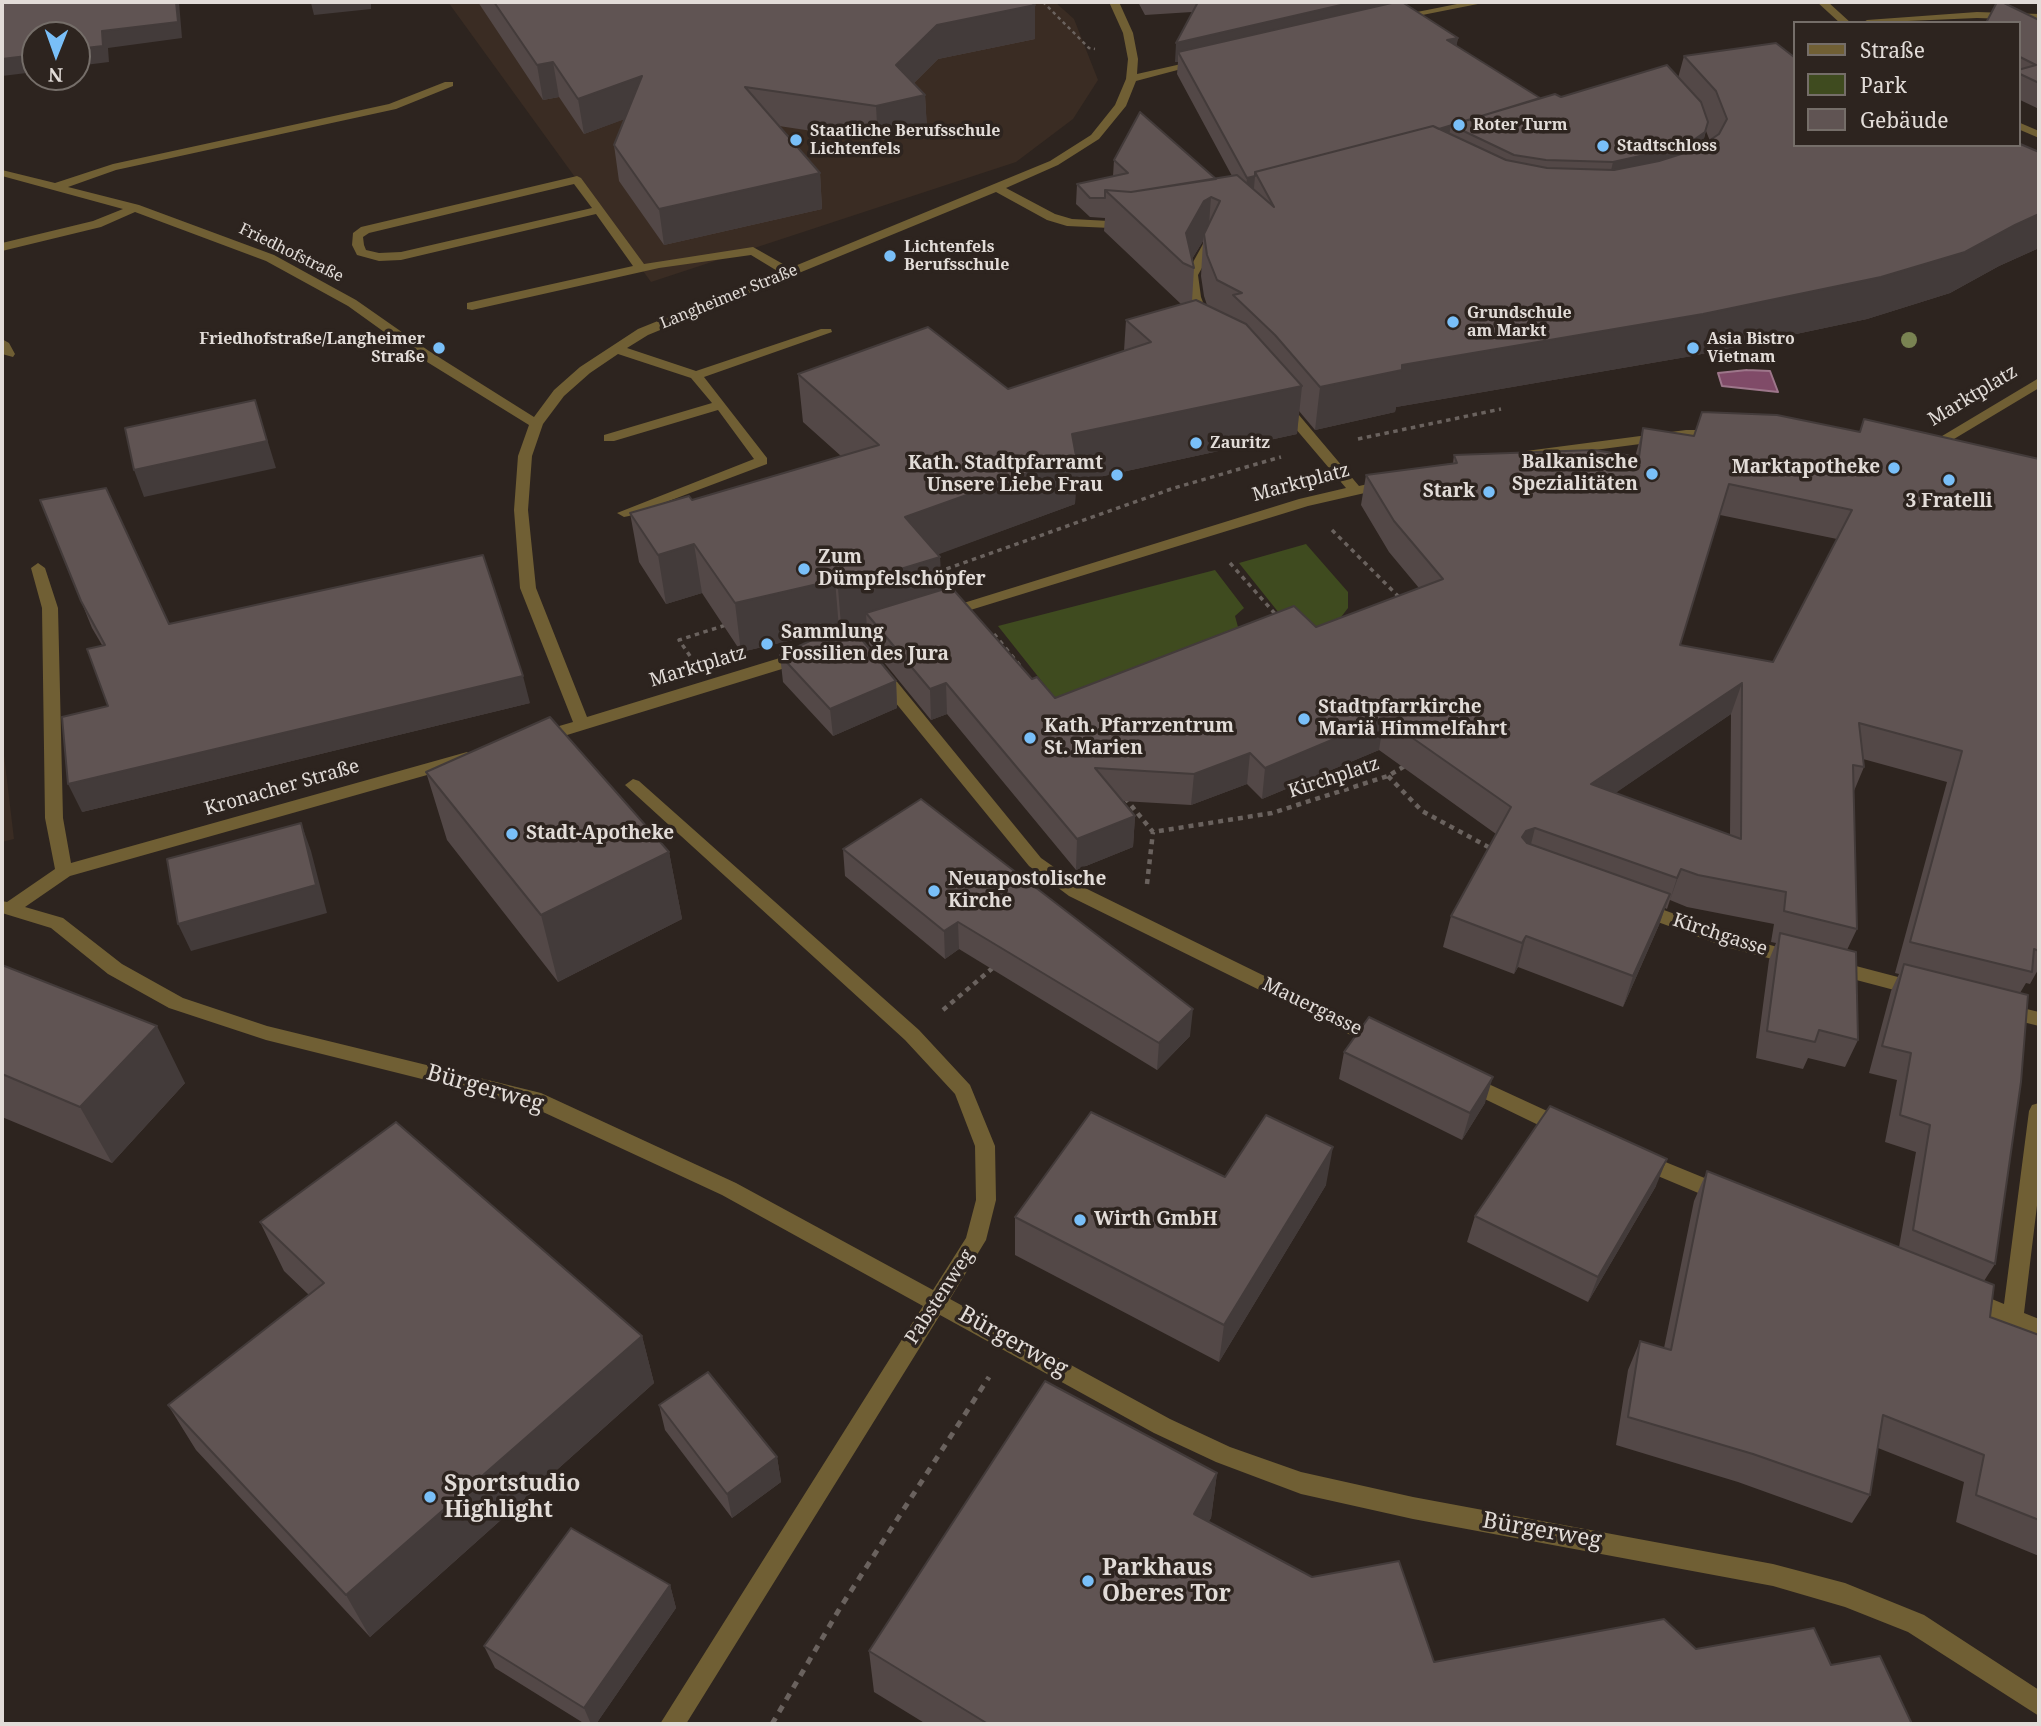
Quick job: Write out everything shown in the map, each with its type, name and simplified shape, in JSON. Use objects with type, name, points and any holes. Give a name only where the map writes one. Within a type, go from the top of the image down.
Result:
[{"type":"street","name":"Langheimer Straße","points":[[582,725],[528,588],[521,510],[525,456],[536,424],[559,393],[585,370],[643,332],[997,188],[1054,163],[1095,137],[1120,106],[1132,79],[1133,58],[1128,33],[1114,2]]},
{"type":"street","points":[[1389,18],[1483,2]]},
{"type":"street","points":[[1822,2],[1844,21]]},
{"type":"street","points":[[2019,2],[2026,17]]},
{"type":"street","points":[[1894,21],[1977,15],[2039,17]]},
{"type":"street","points":[[1132,79],[1213,60]]},
{"type":"street","points":[[56,187],[113,167],[392,107],[449,83]]},
{"type":"street","points":[[2020,126],[2039,135]]},
{"type":"street","name":"Friedhofstraße","points":[[2,173],[135,208],[207,232],[281,264],[352,303],[424,354],[536,424]]},
{"type":"street","points":[[599,210],[401,256],[379,257],[361,252],[358,245],[358,236],[365,230],[577,180],[599,210],[641,268]]},
{"type":"street","points":[[997,188],[1051,217],[1071,223],[1096,227],[1142,224]]},
{"type":"street","points":[[2,247],[97,224],[135,208]]},
{"type":"street","points":[[1209,244],[1192,275],[1195,297],[1205,324],[1215,334]]},
{"type":"street","points":[[472,306],[641,268],[753,251],[789,273]]},
{"type":"street","points":[[696,375],[826,332]]},
{"type":"street","points":[[616,349],[696,375],[762,461],[624,513]]},
{"type":"street","name":"Marktplatz","points":[[1957,449],[1927,444],[2039,382]]},
{"type":"street","points":[[1272,391],[1355,491]]},
{"type":"street","points":[[609,438],[721,405]]},
{"type":"street","points":[[1509,459],[1686,434],[1726,434]]},
{"type":"street","name":"Marktplatz","points":[[932,617],[1304,502],[1406,480]]},
{"type":"street","points":[[38,568],[50,608],[54,818],[64,871]]},
{"type":"street","name":"Marktplatz","points":[[582,725],[814,653]]},
{"type":"street","name":"Mauergasse","points":[[871,662],[1035,862],[1075,891],[1402,1051]]},
{"type":"street","points":[[518,743],[582,725]]},
{"type":"street","name":"Kronacher Straße","points":[[7,907],[64,871],[480,754]]},
{"type":"street","name":"Pabstenweg","points":[[633,785],[912,1035],[963,1090],[985,1146],[986,1200],[976,1240],[672,1724]]},
{"type":"street","name":"Kirchgasse","points":[[1629,905],[1732,942],[1933,992]]},
{"type":"street","name":"Bürgerweg","points":[[7,907],[57,923],[115,969],[176,1003],[266,1033],[534,1099],[729,1189],[937,1300],[1162,1426],[1224,1455],[1301,1483],[1413,1508],[1773,1575],[1845,1595],[1916,1623],[2039,1704]]},
{"type":"street","points":[[1986,1006],[2039,1019]]},
{"type":"street","points":[[1451,1075],[1576,1133]]},
{"type":"street","points":[[2013,1317],[2039,1111]]},
{"type":"street","points":[[1628,1155],[1743,1203]]},
{"type":"street","points":[[1949,1290],[2039,1329]]},
{"type":"path","points":[[1043,2],[1089,48]]},
{"type":"path","points":[[927,576],[1174,488],[1319,447],[1501,409]]},
{"type":"path","points":[[1304,502],[1402,601]]},
{"type":"path","points":[[1204,533],[1282,622]]},
{"type":"path","points":[[972,605],[1023,669]]},
{"type":"path","points":[[709,686],[679,640],[740,621]]},
{"type":"path","name":"Kirchplatz","points":[[1153,832],[1272,813],[1388,776],[1412,762]]},
{"type":"path","points":[[1388,776],[1422,811],[1503,856]]},
{"type":"path","points":[[1124,795],[1153,832],[1142,925]]},
{"type":"path","points":[[912,1035],[1001,961]]},
{"type":"path","points":[[772,1724],[840,1608],[958,1421],[1013,1342]]},
{"type":"shaded area","name":"Staatliche Berufsschule Lichtenfels","points":[[448,2],[1055,2],[1074,19],[1098,80],[1073,119],[1016,162],[651,282]]},
{"type":"shaded area","points":[[1770,371],[1778,392],[1722,386],[1718,373]]},
{"type":"shaded area","points":[[2,738],[14,839],[2,842]]},
{"type":"green space","points":[[1306,544],[1348,592],[1348,608],[1338,621],[1318,627],[1301,625],[1283,618],[1239,563]]},
{"type":"green space","points":[[1215,570],[1244,608],[1235,616],[1238,627],[1055,698],[998,626]]},
{"type":"building","points":[[2,2],[176,2],[178,22],[102,31],[103,46],[91,47],[91,21],[21,21],[21,57],[2,59]]},
{"type":"building","points":[[494,2],[1031,2],[1035,5],[937,25],[896,65],[925,95],[876,106],[745,87],[820,173],[659,209],[614,145],[642,76],[578,99],[553,62],[537,65]]},
{"type":"building","points":[[1198,2],[1354,2],[1176,43]]},
{"type":"building","points":[[1402,2],[1458,38],[1447,40],[1540,98],[1439,129],[1433,126],[1255,172],[1255,176],[1247,178],[1178,52]]},
{"type":"building","points":[[1997,2],[2039,20],[2039,83],[2020,74],[2020,69],[2036,65],[2020,57],[2020,21],[1987,21]]},
{"type":"building","points":[[1776,43],[1792,55],[1792,147],[2020,147],[2020,144],[2039,152],[2039,214],[1965,252],[1881,277],[1703,314],[1402,365],[1402,370],[1320,387],[1275,335],[1233,295],[1242,293],[1217,280],[1207,255],[1204,234],[1220,201],[1211,197],[1204,201],[1186,233],[1194,268],[1183,263],[1105,190],[1131,192],[1237,175],[1274,207],[1255,172],[1433,126],[1506,160],[1547,168],[1614,170],[1659,161],[1697,149],[1719,134],[1727,119],[1716,91],[1684,56]]},
{"type":"building","points":[[1667,65],[1701,102],[1708,122],[1705,132],[1685,146],[1613,162],[1546,160],[1514,155],[1451,125],[1555,94],[1561,97]]},
{"type":"building","points":[[1140,112],[1216,179],[1131,192],[1105,190],[1105,198],[1090,198],[1077,184],[1128,173],[1114,160]]},
{"type":"building","points":[[1196,300],[1246,324],[1302,386],[1072,434],[1076,456],[905,517],[940,557],[838,588],[835,580],[735,603],[694,544],[658,555],[630,513],[689,496],[692,500],[879,445],[798,374],[928,327],[1008,389],[1151,342],[1126,320]]},
{"type":"building","points":[[255,400],[267,441],[134,470],[125,428]]},
{"type":"building","points":[[1702,412],[1777,415],[1860,432],[1864,419],[2039,459],[2039,951],[2034,949],[2032,972],[1910,942],[1962,751],[1859,723],[1864,767],[1853,765],[1857,929],[1784,911],[1786,892],[1698,875],[1681,869],[1677,878],[1535,828],[1526,831],[1522,837],[1527,843],[1670,894],[1633,976],[1526,936],[1522,943],[1451,916],[1511,807],[1384,718],[1265,768],[1250,753],[1194,774],[1095,768],[1135,816],[1077,839],[946,683],[930,689],[866,613],[951,587],[1032,679],[1037,677],[1055,698],[1294,606],[1316,627],[1443,579],[1394,521],[1366,475],[1457,463],[1454,455],[1594,450],[1639,457],[1643,428],[1694,436]],"holes":[[[1729,484],[1852,510],[1773,662],[1680,645]],[[1742,683],[1741,839],[1591,784]]]},
{"type":"building","points":[[106,488],[169,624],[483,555],[523,676],[68,784],[62,717],[108,706],[87,649],[105,645],[81,601],[40,500]]},
{"type":"building","points":[[848,623],[896,681],[830,709],[780,655]]},
{"type":"building","points":[[550,717],[669,852],[541,915],[426,772]]},
{"type":"building","points":[[921,799],[1193,1009],[1159,1043],[958,922],[944,931],[843,849]]},
{"type":"building","points":[[301,823],[316,885],[178,924],[167,859]]},
{"type":"building","points":[[1780,933],[1856,952],[1858,1040],[1819,1030],[1815,1042],[1767,1031]]},
{"type":"building","points":[[1904,964],[2028,995],[2021,1082],[1995,1264],[1913,1230],[1930,1125],[1900,1115],[1911,1053],[1882,1046]]},
{"type":"building","points":[[2,965],[157,1026],[80,1107],[2,1074]]},
{"type":"building","points":[[1369,1017],[1493,1077],[1470,1113],[1344,1052]]},
{"type":"building","points":[[1550,1106],[1667,1159],[1598,1277],[1475,1216]]},
{"type":"building","points":[[1091,1112],[1225,1177],[1266,1115],[1333,1147],[1224,1325],[1015,1217]]},
{"type":"building","points":[[396,1122],[642,1336],[346,1595],[168,1405],[324,1283],[260,1222]]},
{"type":"building","points":[[1707,1171],[1994,1285],[1990,1317],[2039,1335],[2039,1520],[1976,1495],[1984,1455],[1883,1415],[1870,1495],[1753,1454],[1628,1417],[1640,1341],[1671,1350]]},
{"type":"building","points":[[708,1372],[777,1457],[727,1494],[659,1405]]},
{"type":"building","name":"Parkhaus Oberes Tor","points":[[1045,1381],[1217,1473],[1194,1514],[1312,1577],[1399,1561],[1434,1662],[1664,1619],[1696,1649],[1814,1628],[1831,1665],[1880,1656],[1912,1724],[988,1724],[869,1651]]},
{"type":"building","points":[[571,1528],[670,1585],[584,1708],[484,1646]]},
{"type":"place","name":"Roter Turm","points":[[1459,125]]},
{"type":"place","name":"Staatliche Berufsschule Lichtenfels","points":[[796,140]]},
{"type":"place","name":"Stadtschloss","points":[[1603,146]]},
{"type":"place","name":"Lichtenfels Berufsschule","points":[[890,256]]},
{"type":"place","name":"Grundschule am Markt","points":[[1453,322]]},
{"type":"place","name":"Friedhofstraße/Langheimer Straße","points":[[439,348]]},
{"type":"place","name":"Asia Bistro Vietnam","points":[[1693,348]]},
{"type":"place","name":"Zauritz","points":[[1196,443]]},
{"type":"place","name":"Marktapotheke","points":[[1894,468]]},
{"type":"place","name":"Balkanische Spezialitäten","points":[[1652,474]]},
{"type":"place","name":"Kath. Stadtpfarramt Unsere Liebe Frau","points":[[1117,475]]},
{"type":"place","name":"3 Fratelli","points":[[1949,480]]},
{"type":"place","name":"Stark","points":[[1489,492]]},
{"type":"place","name":"Zum Dümpfelschöpfer","points":[[804,569]]},
{"type":"place","name":"Sammlung Fossilien des Jura","points":[[767,644]]},
{"type":"place","name":"Stadtpfarrkirche Mariä Himmelfahrt","points":[[1304,719]]},
{"type":"place","name":"Kath. Pfarrzentrum St. Marien","points":[[1030,738]]},
{"type":"place","name":"Stadt-Apotheke","points":[[512,834]]},
{"type":"place","name":"Neuapostolische Kirche","points":[[934,891]]},
{"type":"place","name":"Wirth GmbH","points":[[1080,1220]]},
{"type":"place","name":"Sportstudio Highlight","points":[[430,1497]]},
{"type":"place","name":"Parkhaus Oberes Tor","points":[[1088,1581]]}]
